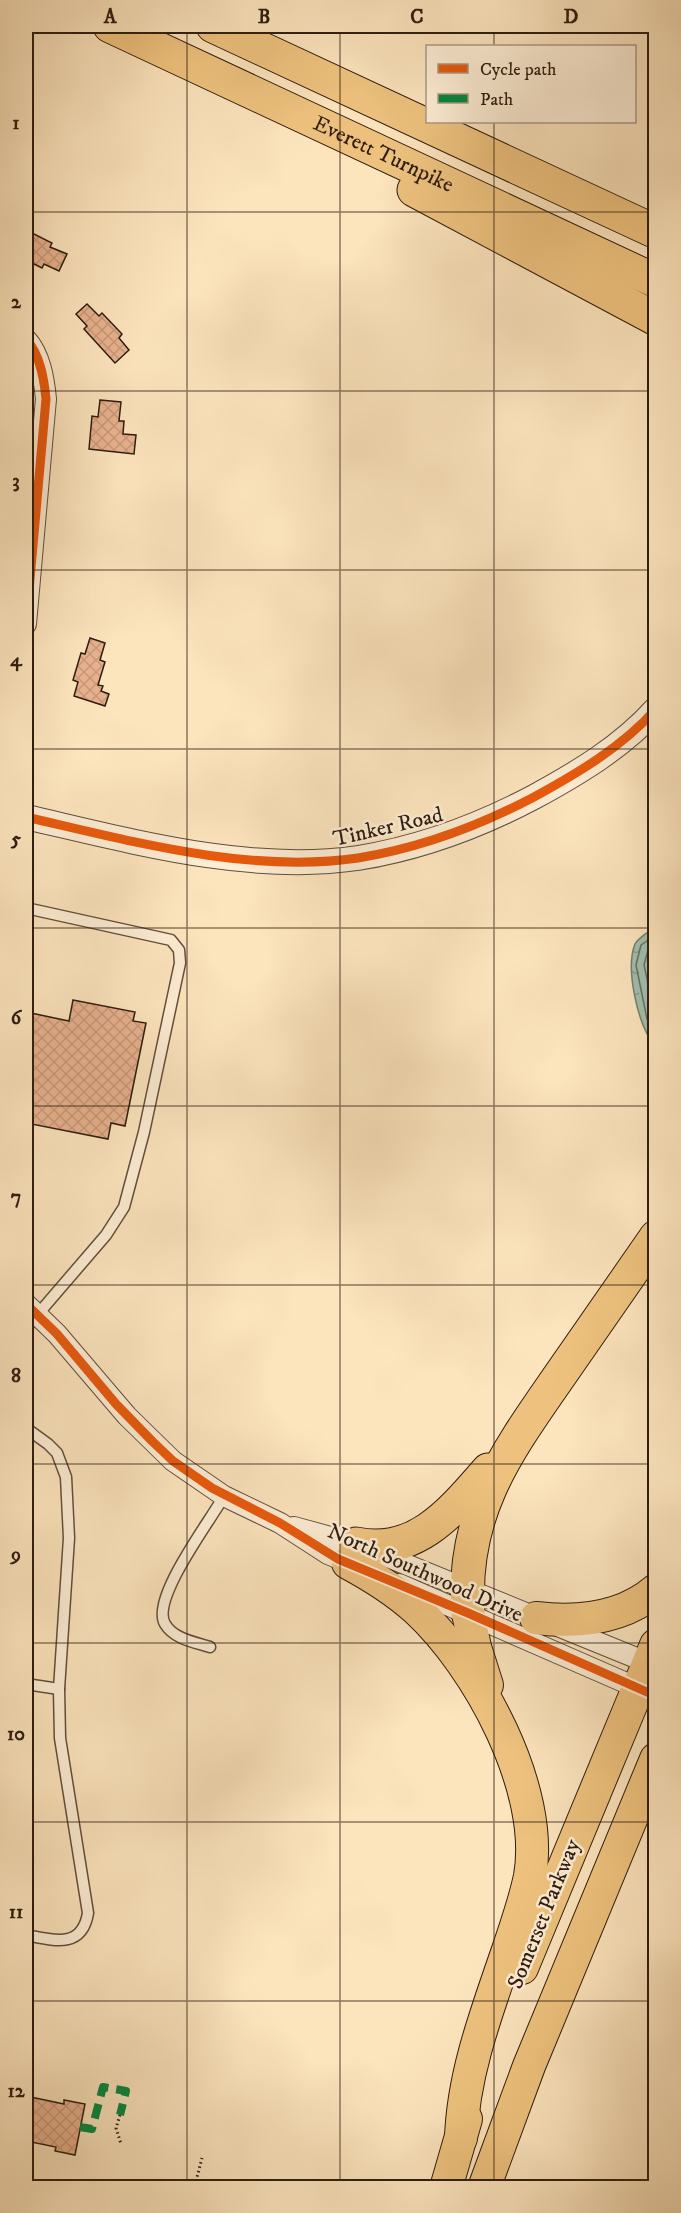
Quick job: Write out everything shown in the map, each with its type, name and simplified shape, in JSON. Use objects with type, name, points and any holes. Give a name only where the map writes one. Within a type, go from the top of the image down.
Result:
[{"type":"highway","name":"Everett Turnpike","points":[[110,26],[656,281]]},
{"type":"highway","name":"Everett Turnpike","points":[[213,26],[656,232]]},
{"type":"highway","points":[[362,143],[409,188],[656,319]]},
{"type":"highway","points":[[468,1601],[467,1569],[472,1540],[485,1498],[506,1456],[656,1237]]},
{"type":"highway","points":[[352,1553],[396,1545],[410,1540],[432,1526],[474,1487],[539,1405]]},
{"type":"main road","points":[[352,1553],[430,1623],[466,1671],[501,1728]]},
{"type":"main road","points":[[536,1618],[562,1620],[608,1615],[632,1606],[656,1590]]},
{"type":"main road","points":[[460,2138],[461,2112],[473,2059],[522,1909],[530,1875],[532,1844],[522,1781],[501,1728],[475,1647],[468,1601]]},
{"type":"main road","name":"Somerset Parkway","points":[[446,2187],[460,2138],[506,2009],[650,1672]]},
{"type":"main road","name":"Somerset Parkway","points":[[484,2187],[522,2084],[656,1759]]},
{"type":"main road","points":[[615,1858],[656,1794]]},
{"type":"street","points":[[26,339],[39,362],[46,399],[26,611]]},
{"type":"street","name":"Tinker Road","points":[[26,817],[144,844],[226,857],[290,861],[358,858],[449,835],[525,802],[592,763],[634,731],[656,710]]},
{"type":"street","name":"North Southwood Drive","points":[[30,1315],[66,1344],[122,1410],[152,1441],[187,1472],[224,1496],[280,1523],[468,1601],[650,1672]]},
{"type":"street","name":"North Southwood Drive","points":[[468,1601],[536,1618],[650,1672]]},
{"type":"lane","points":[[26,908],[171,940],[179,950],[180,963],[128,1196],[119,1216],[106,1235],[30,1315]]},
{"type":"lane","points":[[26,1428],[57,1453],[66,1477],[69,1538],[59,1689],[60,1738],[88,1913],[82,1930],[66,1940],[26,1935]]},
{"type":"lane","points":[[210,1647],[182,1638],[171,1631],[163,1621],[162,1609],[175,1576],[224,1496]]},
{"type":"lane","points":[[26,1684],[59,1689]]},
{"type":"path","points":[[120,2115],[116,2128],[121,2144]]},
{"type":"path","points":[[196,2181],[202,2158]]},
{"type":"water","points":[[652,929],[656,929],[655,1046],[643,1025],[632,982],[632,955],[635,944]]},
{"type":"building","points":[[26,230],[52,243],[50,247],[67,254],[59,271],[44,264],[42,268],[26,260]]},
{"type":"building","points":[[87,304],[99,316],[102,313],[122,334],[119,338],[129,350],[115,363],[84,329],[87,326],[76,314]]},
{"type":"building","points":[[100,400],[121,402],[119,421],[124,421],[123,434],[136,435],[134,454],[89,449],[92,416],[98,417]]},
{"type":"building","points":[[90,638],[105,643],[100,660],[105,662],[98,685],[103,686],[101,691],[109,694],[105,706],[74,696],[78,682],[73,680],[81,653],[85,654]]},
{"type":"building","points":[[73,1000],[135,1012],[133,1021],[146,1023],[125,1126],[111,1123],[108,1139],[26,1123],[26,1012],[69,1021]]},
{"type":"building","points":[[26,2096],[64,2104],[64,2100],[85,2104],[75,2155],[55,2151],[56,2147],[26,2141]]},
{"type":"marked path","points":[[80,2127],[92,2129],[103,2087],[126,2091],[120,2115]]},
{"type":"marked path","points":[[194,2188],[196,2181]]},
{"type":"cycle path","points":[[26,339],[38,359],[46,399],[26,624]]},
{"type":"cycle path","points":[[26,817],[148,845],[233,858],[275,862],[317,862],[358,858],[449,835],[513,808],[599,758],[643,723],[656,709]]},
{"type":"cycle path","points":[[26,1304],[57,1334],[116,1404],[152,1441],[173,1461],[212,1488],[280,1523],[338,1559],[468,1613],[656,1696]]}]
